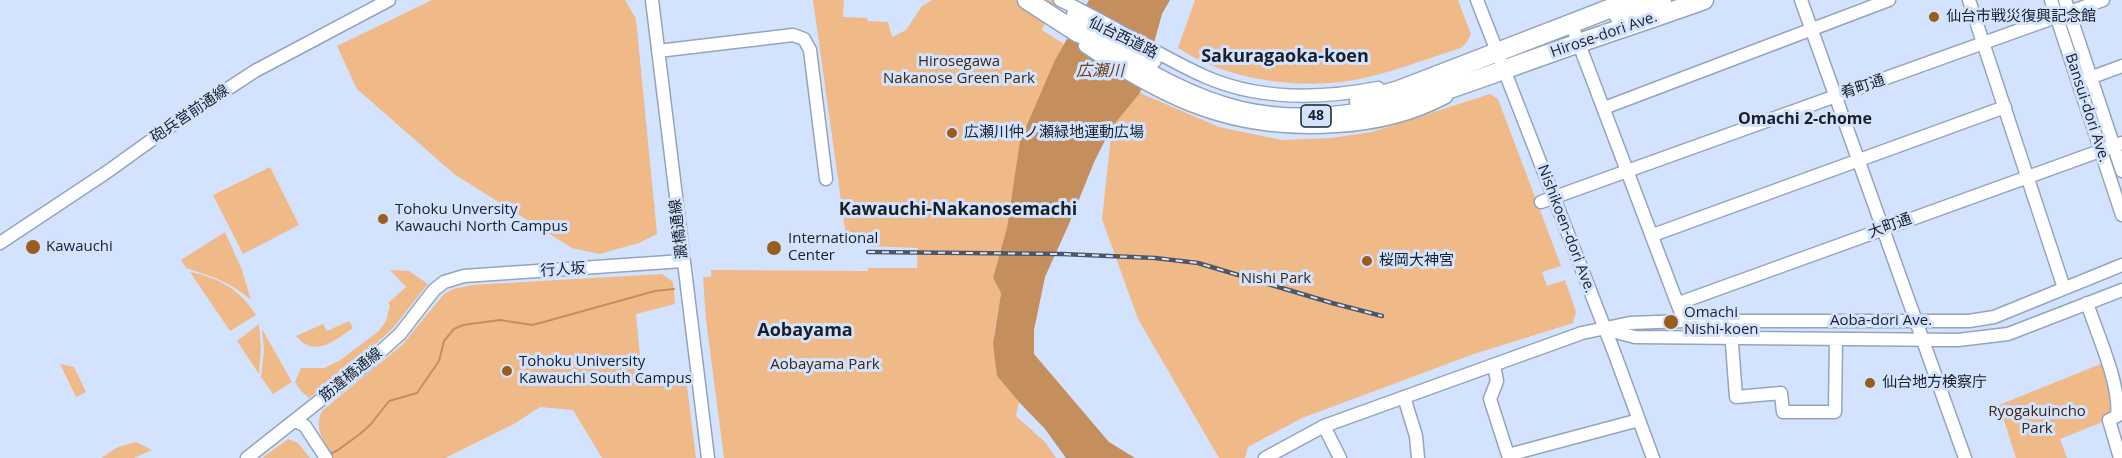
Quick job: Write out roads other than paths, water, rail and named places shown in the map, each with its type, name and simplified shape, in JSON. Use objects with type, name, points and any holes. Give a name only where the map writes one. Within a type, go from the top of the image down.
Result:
[{"type":"highway","name":"仙台西道路","points":[[1027,0],[1072,21],[1158,71]]},
{"type":"highway","name":"仙台西道路","points":[[1049,0],[1072,21],[1158,71]]},
{"type":"highway","name":"Hirose-dori Ave.","points":[[1504,69],[1580,33],[1632,0]]},
{"type":"highway","name":"48","points":[[1580,33],[1662,0]]},
{"type":"highway","name":"48","points":[[1580,33],[1685,0]]},
{"type":"highway","name":"Hirose-dori Ave.","points":[[1497,51],[1580,33],[1704,0]]},
{"type":"highway","name":"48","points":[[1158,71],[1246,101],[1311,107],[1347,103],[1399,90],[1497,51]]},
{"type":"highway","name":"48","points":[[1158,71],[1201,98],[1242,111],[1290,117],[1353,114],[1403,104],[1504,69]]},
{"type":"street","name":"砲兵営前通線","points":[[0,243],[255,71],[389,0]]},
{"type":"street","name":"澱橋通線","points":[[652,0],[708,458]]},
{"type":"street","points":[[1019,0],[1101,56],[1158,71]]},
{"type":"street","points":[[1060,0],[1101,20],[1158,71]]},
{"type":"street","name":"Nishikoen-dori Ave.","points":[[1477,0],[1555,197],[1653,458]]},
{"type":"street","points":[[1801,0],[1965,458]]},
{"type":"street","points":[[1604,108],[1889,0]]},
{"type":"street","points":[[1969,0],[2064,288]]},
{"type":"street","name":"Bansui-dori Ave.","points":[[2051,0],[2122,215]]},
{"type":"street","name":"Bansui-dori Ave.","points":[[2065,0],[2118,144],[2122,171]]},
{"type":"street","name":"肴町通","points":[[1541,202],[2103,0]]},
{"type":"street","points":[[1580,33],[1604,108],[1684,321]]},
{"type":"street","points":[[658,51],[793,35],[804,39],[810,50],[826,179]]},
{"type":"street","points":[[2079,82],[2122,66]]},
{"type":"street","points":[[1653,235],[2005,107]]},
{"type":"street","name":"大町通","points":[[1679,303],[2118,144]]},
{"type":"street","name":"行人坂","points":[[444,282],[464,276],[683,261]]},
{"type":"street","name":"Aoba-dori Ave.","points":[[1265,458],[1324,426],[1582,333],[1630,323],[1684,321],[1969,321],[1994,317],[2122,265]]},
{"type":"street","name":"筋違橋通線","points":[[247,458],[370,361],[400,334],[434,290],[444,282]]},
{"type":"street","name":"Aoba-dori Ave.","points":[[1604,329],[1638,337],[1959,340],[2008,334],[2122,290]]},
{"type":"street","points":[[2087,303],[2118,403],[2117,416],[2109,420],[2120,458]]},
{"type":"street","points":[[1730,321],[1736,397],[1782,393],[1782,412],[1835,412],[1836,339]]},
{"type":"street","points":[[1494,366],[1497,381],[1490,399],[1508,455],[1639,420]]},
{"type":"street","points":[[1404,397],[1416,436],[1418,458]]},
{"type":"street","points":[[296,421],[317,458]]},
{"type":"street","points":[[296,421],[305,426],[326,458]]},
{"type":"street","points":[[1324,426],[1340,458]]},
{"type":"water","name":"広瀬川","points":[[1089,0],[1170,0],[1162,14],[1140,93],[1112,127],[1095,160],[1045,277],[1034,330],[1034,354],[1109,442],[1135,458],[1066,458],[1045,429],[997,376],[993,344],[1001,293],[993,278],[1007,228],[1020,141],[1055,60]]},
{"type":"waterway","points":[[330,454],[360,434],[389,401],[417,393],[439,361],[444,341],[454,329],[463,325],[500,320],[532,325],[655,291],[674,289]]},
{"type":"railway","points":[[868,252],[1062,254],[1155,258],[1198,263],[1382,316]]},
{"type":"place","name":"仙台市戦災復興記念館","points":[[1934,17]]},
{"type":"place","name":"広瀬川仲ノ瀬緑地運動広場","points":[[952,133]]},
{"type":"place","name":"Tohoku Unversity Kawauchi North Campus","points":[[383,219]]},
{"type":"place","name":"Kawauchi","points":[[33,247]]},
{"type":"place","name":"International Center","points":[[774,248]]},
{"type":"place","name":"桜岡大神宮","points":[[1367,261]]},
{"type":"place","name":"Omachi Nishi-koen","points":[[1671,322]]},
{"type":"place","name":"Tohoku University Kawauchi South Campus","points":[[507,371]]},
{"type":"place","name":"仙台地方検察庁","points":[[1870,383]]},
{"type":"district","name":"Sakuragaoka-koen","points":[[1285,57]]},
{"type":"district","name":"Omachi 2-chome","points":[[1805,119]]},
{"type":"district","name":"Kawauchi-Nakanosemachi","points":[[958,210]]},
{"type":"district","name":"Aobayama","points":[[805,331]]},
{"type":"park label","name":"Hirosegawa Nakanose Green Park","points":[[959,70]]},
{"type":"park label","name":"Nishi Park","points":[[1276,279]]},
{"type":"park label","name":"Aobayama Park","points":[[825,365]]},
{"type":"park label","name":"Ryogakuincho Park","points":[[2037,420]]}]
